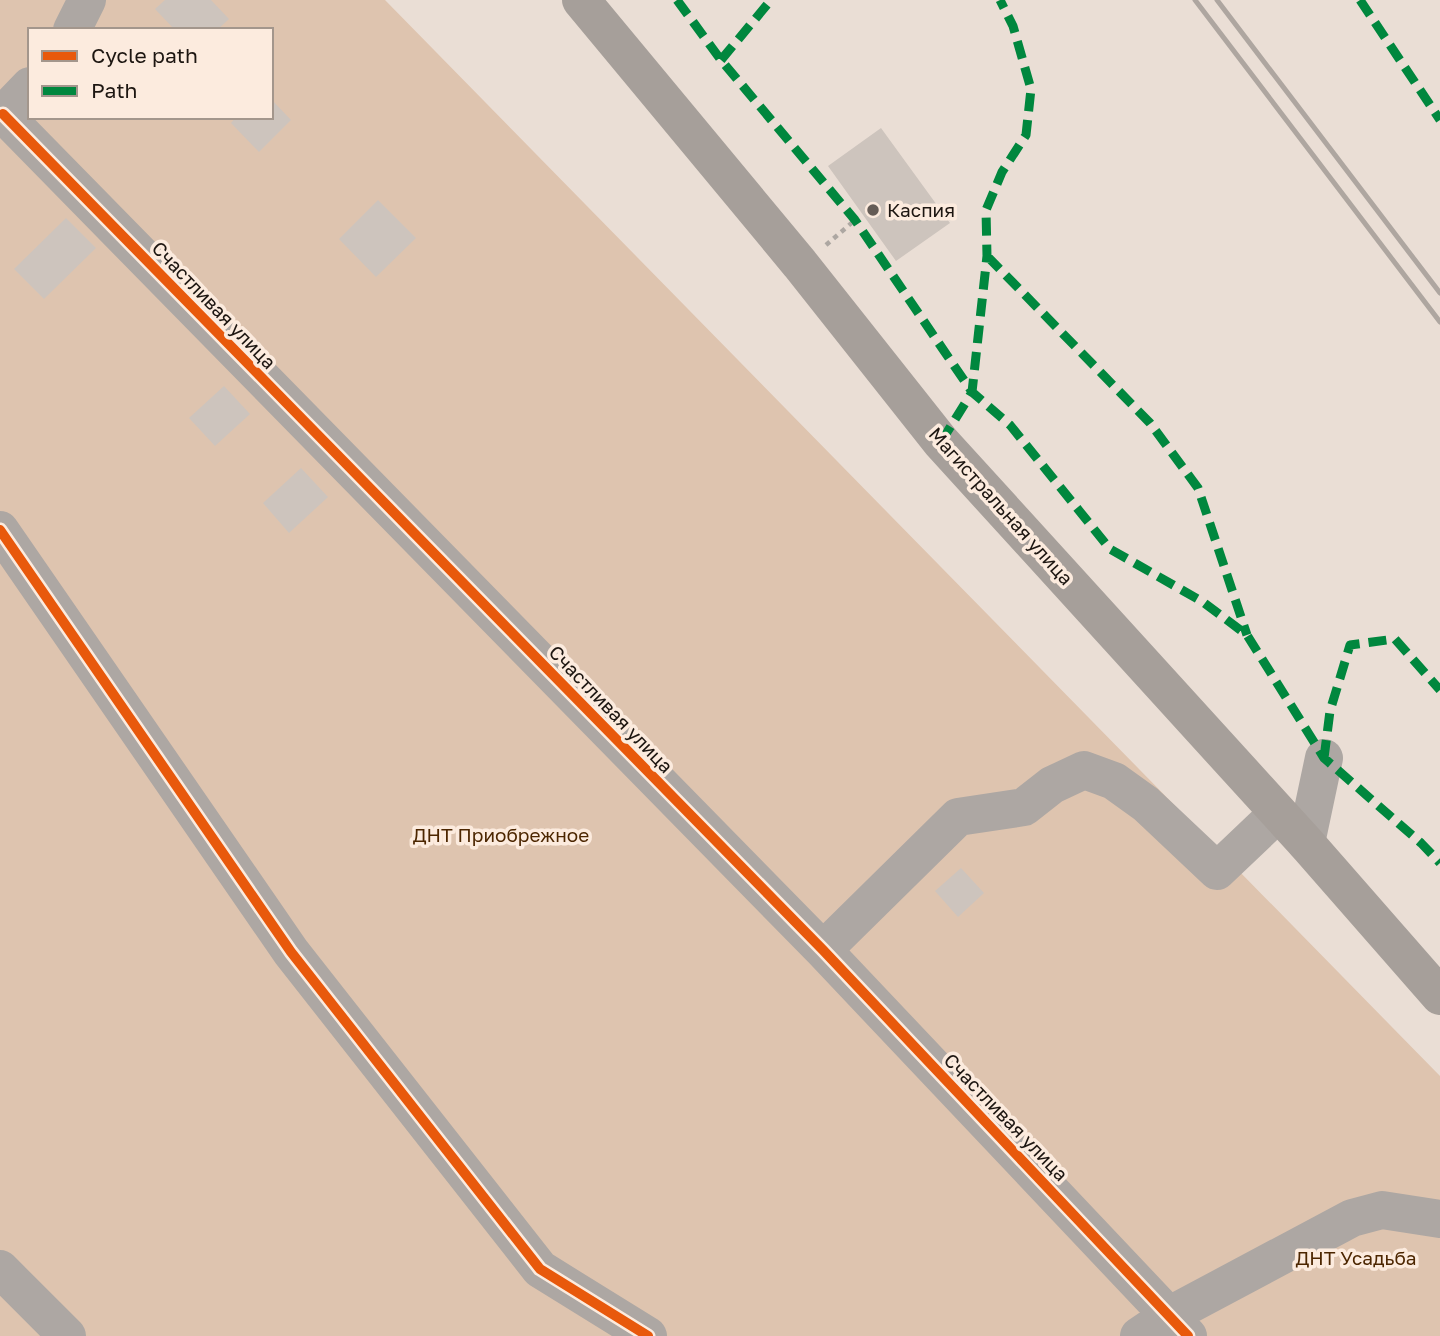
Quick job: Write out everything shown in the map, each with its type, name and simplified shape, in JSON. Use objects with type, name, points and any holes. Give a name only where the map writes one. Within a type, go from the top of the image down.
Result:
[{"type":"main road","name":"Магистральная улица","points":[[581,0],[800,264],[941,442],[1306,844],[1440,996]]},
{"type":"street","points":[[73,28],[87,0]]},
{"type":"street","points":[[1,116],[28,88]]},
{"type":"street","name":"Счастливая улица","points":[[1,116],[823,950],[1166,1329]]},
{"type":"street","points":[[0,530],[292,952],[540,1269],[648,1336]]},
{"type":"street","points":[[1306,844],[1324,758]]},
{"type":"street","points":[[823,950],[958,817],[1024,807],[1052,785],[1084,771],[1114,781],[1146,804],[1217,871],[1278,813]]},
{"type":"street","points":[[1166,1329],[1352,1218],[1382,1210],[1440,1219]]},
{"type":"street","points":[[0,1269],[67,1336]]},
{"type":"path","points":[[837,237],[855,220]]},
{"type":"green space","name":"ДНТ Приобрежное","points":[[0,0],[385,0],[1440,1076],[1440,1336],[0,1336]]},
{"type":"building","points":[[165,0],[211,0],[229,19],[219,28],[173,28],[155,9]]},
{"type":"building","points":[[273,101],[291,120],[259,152],[231,123],[234,119],[273,119]]},
{"type":"building","points":[[881,128],[950,223],[896,261],[828,166]]},
{"type":"building","points":[[378,200],[416,238],[376,277],[339,239]]},
{"type":"building","points":[[66,218],[96,248],[44,299],[14,269]]},
{"type":"building","points":[[224,386],[250,414],[215,446],[189,418]]},
{"type":"building","points":[[301,468],[328,497],[289,533],[263,503]]},
{"type":"building","points":[[961,868],[984,893],[958,917],[935,891]]},
{"type":"railway","points":[[1195,0],[1440,322]]},
{"type":"railway","points":[[1217,0],[1440,293]]},
{"type":"marked path","points":[[677,0],[721,60],[855,220],[972,392],[1010,425],[1110,549],[1203,602],[1247,635],[1324,758],[1440,863]]},
{"type":"marked path","points":[[721,60],[771,0]]},
{"type":"marked path","points":[[941,442],[972,392],[987,256],[986,210],[1002,172],[1026,135],[1031,89],[1013,26],[1000,0]]},
{"type":"marked path","points":[[1360,0],[1440,120]]},
{"type":"marked path","points":[[987,256],[1150,423],[1198,488],[1247,635]]},
{"type":"marked path","points":[[1324,758],[1330,711],[1350,645],[1395,639],[1440,690]]},
{"type":"cycle path","points":[[3,114],[823,950],[1188,1336]]},
{"type":"cycle path","points":[[0,530],[291,952],[540,1269],[648,1336]]},
{"type":"place","name":"Каспия","points":[[873,210]]},
{"type":"park label","name":"ДНТ Усадьба","points":[[1356,1258]]}]
